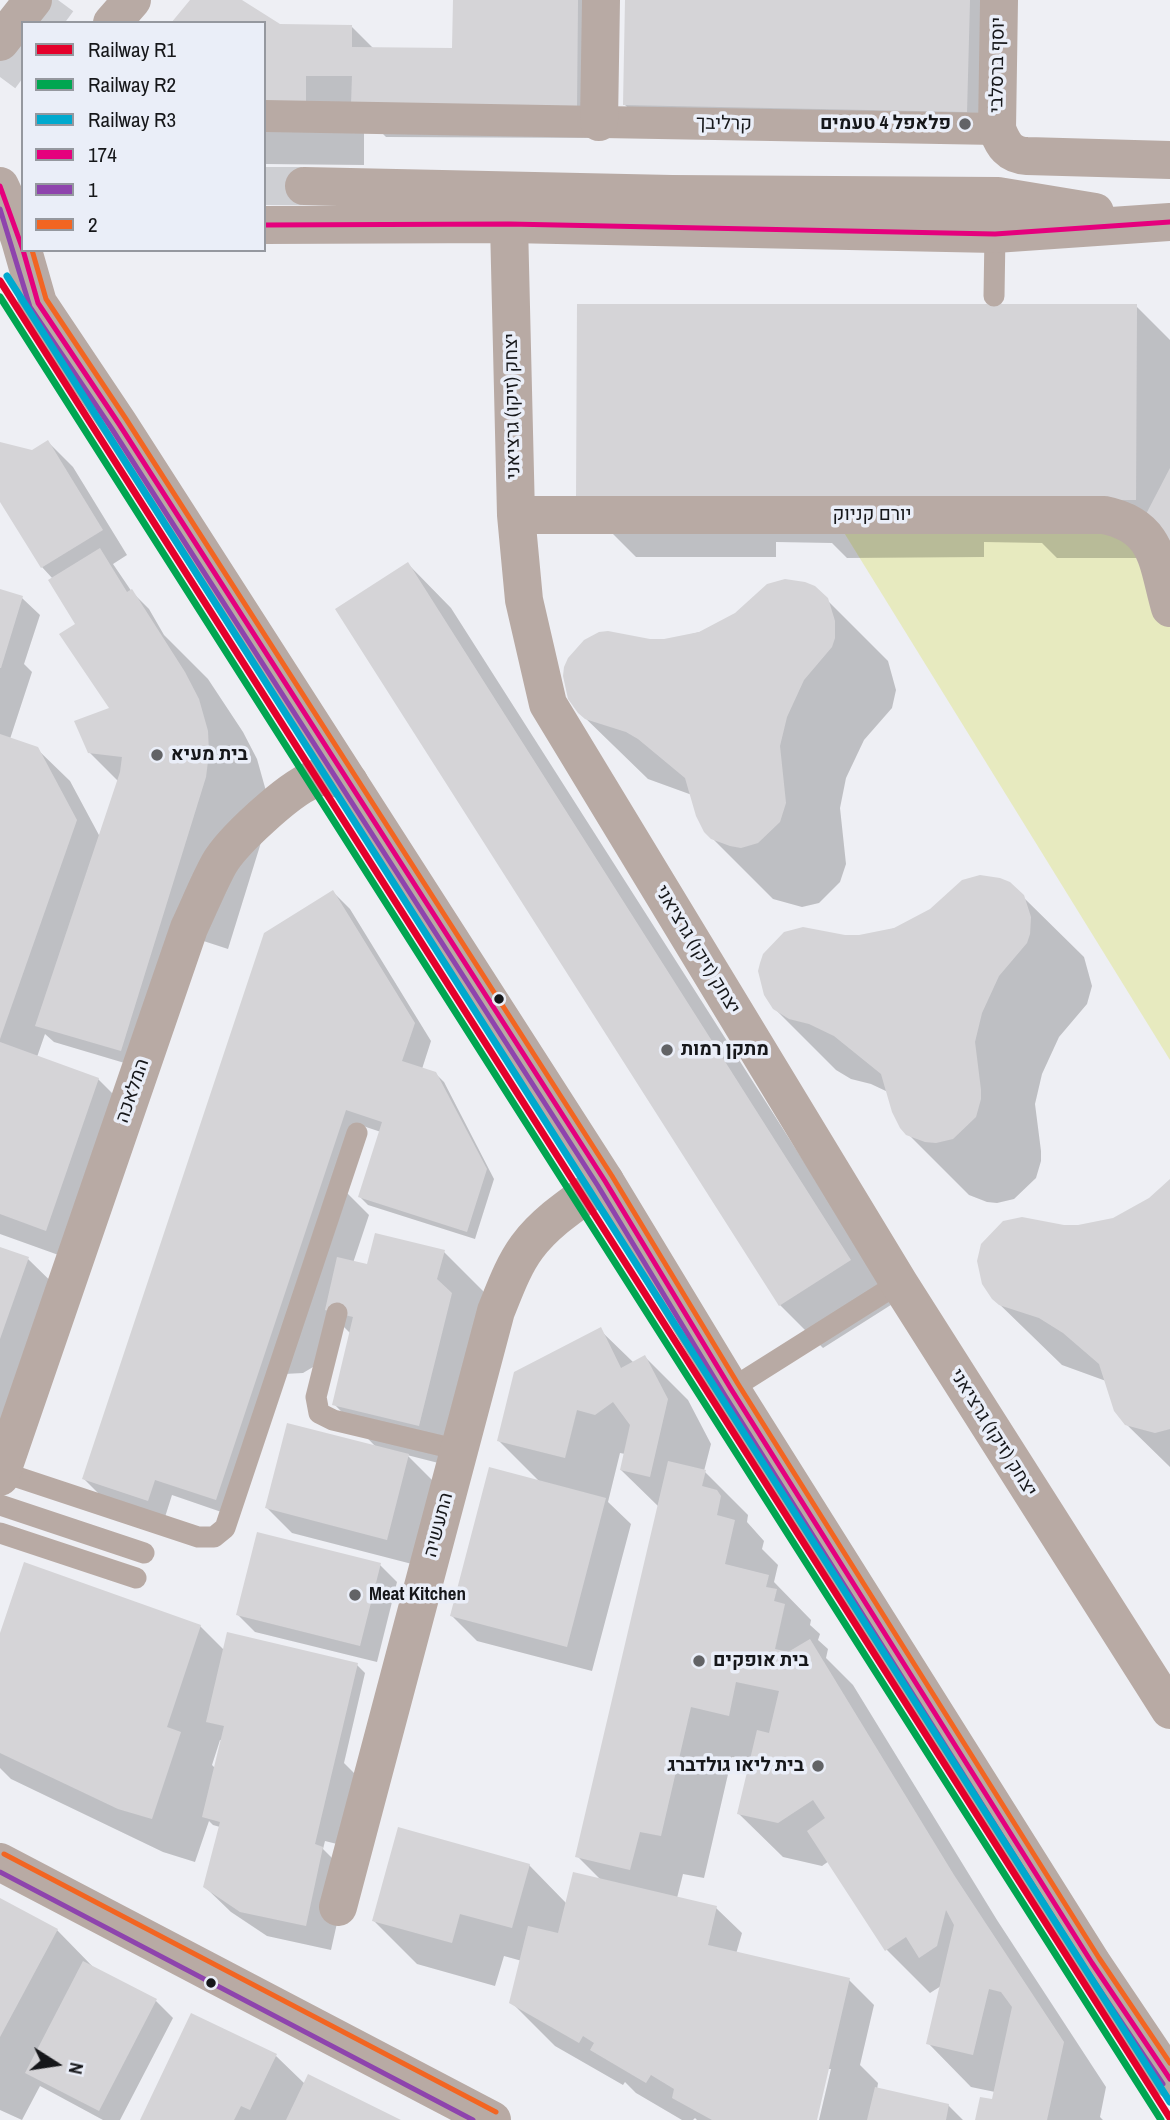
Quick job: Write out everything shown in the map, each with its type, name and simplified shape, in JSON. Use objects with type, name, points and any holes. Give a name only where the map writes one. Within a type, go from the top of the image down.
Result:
[{"type":"street","points":[[0,42],[33,0]]},
{"type":"street","points":[[114,21],[132,0]]},
{"type":"street","points":[[599,122],[601,0]]},
{"type":"street","name":"יוסף ברסלבי","points":[[997,129],[999,0]]},
{"type":"street","name":"קרליבך","points":[[266,116],[997,129]]},
{"type":"street","points":[[997,129],[1001,141],[1017,156],[1170,160]]},
{"type":"street","points":[[304,186],[672,194],[998,196],[1162,222]]},
{"type":"street","points":[[10,213],[21,248]]},
{"type":"street","points":[[266,225],[509,224],[995,234],[1162,222]]},
{"type":"street","name":"יצחק (זיקו) גרציאני","points":[[509,224],[516,515],[524,600],[548,704],[899,1283],[1170,1710]]},
{"type":"street","points":[[22,252],[38,303],[119,424],[605,1181],[731,1389],[1092,1963],[1170,2079]]},
{"type":"street","points":[[0,275],[38,303]]},
{"type":"street","name":"יורם קניוק","points":[[516,515],[1104,515],[1119,518],[1134,526],[1148,539],[1160,565],[1170,608]]},
{"type":"street","name":"המלאכה","points":[[1,1485],[188,928],[220,862],[237,841],[285,798],[311,780],[331,777],[349,782]]},
{"type":"street","name":"התעשיה","points":[[338,1907],[496,1311],[509,1277],[526,1248],[542,1229],[605,1181]]},
{"type":"street","points":[[0,1862],[492,2120]]},
{"type":"lane","points":[[994,296],[995,234]]},
{"type":"lane","points":[[1,1485],[198,1537],[214,1537],[225,1528],[357,1132]]},
{"type":"lane","points":[[731,1389],[899,1283]]},
{"type":"lane","points":[[337,1313],[316,1397],[319,1413],[333,1420],[459,1450]]},
{"type":"lane","points":[[1,1485],[144,1553]]},
{"type":"lane","points":[[0,1533],[136,1578]]},
{"type":"green space","points":[[1127,508],[1170,577],[1170,1060],[843,531]]},
{"type":"building","points":[[190,0],[242,0],[280,24],[352,25],[352,47],[452,48],[453,0],[578,0],[577,106],[351,105],[352,76],[306,76],[306,108],[266,107],[266,21],[173,21]]},
{"type":"building","points":[[625,0],[970,0],[967,112],[623,105]]},
{"type":"building","points":[[577,304],[1137,304],[1136,500],[576,499]]},
{"type":"building","points":[[48,440],[103,530],[41,568],[0,502],[0,442],[32,450]]},
{"type":"building","points":[[1170,468],[1170,553],[1144,518]]},
{"type":"building","points":[[100,548],[127,592],[132,589],[185,672],[199,699],[208,731],[209,753],[206,777],[121,1051],[35,1026],[120,772],[122,757],[88,753],[74,721],[109,708],[59,634],[75,624],[48,580]]},
{"type":"building","name":"מתקן רמות","points":[[408,562],[851,1260],[779,1306],[335,609]]},
{"type":"building","points":[[785,579],[815,586],[828,598],[835,621],[835,638],[832,647],[804,680],[787,717],[780,746],[786,803],[780,822],[758,843],[741,848],[730,846],[711,839],[704,832],[696,816],[685,778],[638,739],[626,732],[585,719],[578,713],[568,699],[563,676],[564,667],[568,658],[584,640],[599,632],[664,639],[699,632],[735,613],[767,584]]},
{"type":"building","points":[[0,589],[23,596],[1,668],[0,668]]},
{"type":"building","points":[[0,734],[38,747],[77,820],[0,1039]]},
{"type":"building","points":[[980,875],[1010,882],[1024,895],[1031,917],[1030,934],[1027,943],[999,976],[982,1013],[975,1042],[981,1090],[976,1117],[953,1139],[936,1143],[925,1142],[906,1135],[900,1128],[892,1112],[881,1074],[834,1036],[809,1024],[789,1019],[773,1009],[764,995],[758,971],[763,954],[784,932],[803,927],[859,935],[894,928],[930,909],[962,880]]},
{"type":"building","points":[[333,890],[415,1023],[402,1061],[436,1072],[487,1169],[467,1232],[358,1197],[382,1122],[346,1110],[216,1500],[155,1480],[148,1501],[82,1479],[264,933]]},
{"type":"building","points":[[0,1042],[99,1078],[46,1231],[0,1214]]},
{"type":"building","points":[[1170,1179],[1170,1429],[1155,1433],[1125,1425],[1114,1411],[1099,1364],[1063,1333],[1039,1318],[999,1305],[992,1299],[982,1284],[977,1261],[981,1244],[1003,1221],[1022,1217],[1078,1225],[1113,1218],[1149,1198]]},
{"type":"building","points":[[375,1233],[445,1250],[437,1279],[452,1293],[419,1426],[332,1405],[353,1317],[325,1310],[337,1257],[367,1264]]},
{"type":"building","points":[[0,1247],[29,1257],[0,1339]]},
{"type":"building","points":[[601,1327],[621,1368],[645,1355],[668,1399],[650,1477],[620,1470],[630,1425],[613,1402],[595,1415],[577,1410],[565,1458],[497,1441],[514,1372]]},
{"type":"building","points":[[287,1423],[409,1454],[387,1540],[265,1508]]},
{"type":"building","points":[[668,1461],[706,1470],[702,1486],[717,1490],[721,1496],[717,1515],[735,1520],[725,1564],[769,1575],[766,1587],[777,1589],[774,1601],[785,1604],[775,1649],[788,1652],[810,1639],[954,1875],[1064,2042],[1047,2120],[975,2120],[980,2097],[992,2099],[1012,2007],[1001,1992],[989,1989],[973,2055],[926,2044],[954,1925],[946,1910],[937,1946],[919,1958],[906,1937],[885,1951],[807,1831],[825,1818],[813,1800],[778,1823],[737,1814],[757,1730],[769,1733],[779,1691],[736,1682],[729,1716],[691,1707],[661,1836],[640,1832],[630,1870],[575,1857]]},
{"type":"building","points":[[489,1467],[606,1498],[567,1647],[450,1616]]},
{"type":"building","points":[[257,1532],[381,1563],[360,1646],[236,1615]]},
{"type":"building","points":[[24,1562],[201,1625],[167,1727],[181,1732],[152,1819],[118,1809],[0,1753],[0,1633]]},
{"type":"building","points":[[227,1632],[358,1663],[315,1844],[323,1847],[306,1926],[240,1912],[203,1887],[220,1822],[202,1817],[224,1726],[206,1722]]},
{"type":"building","points":[[398,1827],[530,1864],[512,1928],[460,1914],[452,1943],[372,1921]]},
{"type":"building","points":[[573,1872],[717,1906],[708,1945],[850,1978],[817,2120],[712,2120],[672,2098],[674,2089],[651,2075],[646,2083],[590,2050],[594,2043],[583,2036],[579,2043],[509,2003],[528,1926],[558,1933]]},
{"type":"building","points":[[0,1898],[58,1929],[0,2037]]},
{"type":"building","points":[[83,1961],[157,1999],[99,2111],[25,2073]]},
{"type":"building","points":[[191,2013],[277,2054],[250,2110],[241,2106],[234,2120],[140,2120]]},
{"type":"building","points":[[308,2074],[401,2120],[286,2120]]},
{"type":"building","points":[[875,2087],[949,2104],[946,2120],[867,2120]]},
{"type":"tunnel","points":[[42,21],[58,0]]},
{"type":"tunnel","points":[[0,77],[21,49]]},
{"type":"tunnel","points":[[266,186],[304,186]]},
{"type":"rail line","name":"R3","points":[[7,276],[1170,2102]]},
{"type":"rail line","name":"R1","points":[[0,281],[1170,2118]]},
{"type":"rail line","name":"R2","points":[[0,297],[1161,2120]]},
{"type":"transit line","name":"174","points":[[0,186],[21,244]]},
{"type":"transit line","name":"1","points":[[0,209],[30,307],[112,429],[598,1186],[724,1394],[1085,1968],[1163,2084]]},
{"type":"transit line","name":"174","points":[[266,225],[509,224],[995,234],[1170,222]]},
{"type":"transit line","name":"174","points":[[24,252],[38,303],[119,424],[605,1181],[731,1389],[1092,1963],[1170,2079]]},
{"type":"transit line","name":"2","points":[[33,252],[46,299],[126,419],[612,1176],[738,1384],[1099,1958],[1170,2063]]},
{"type":"transit line","name":"2","points":[[4,1854],[496,2112]]},
{"type":"transit line","name":"1","points":[[0,1872],[473,2120]]},
{"type":"place","name":"פלאפל 4 טעמים","points":[[965,124]]},
{"type":"place","name":"בית מעיא","points":[[157,755]]},
{"type":"place","name":"מתקן רמות","points":[[667,1050]]},
{"type":"place","name":"Meat Kitchen","points":[[355,1595]]},
{"type":"place","name":"בית אופקים","points":[[699,1661]]},
{"type":"place","name":"בית ליאו גולדברג","points":[[818,1766]]}]
